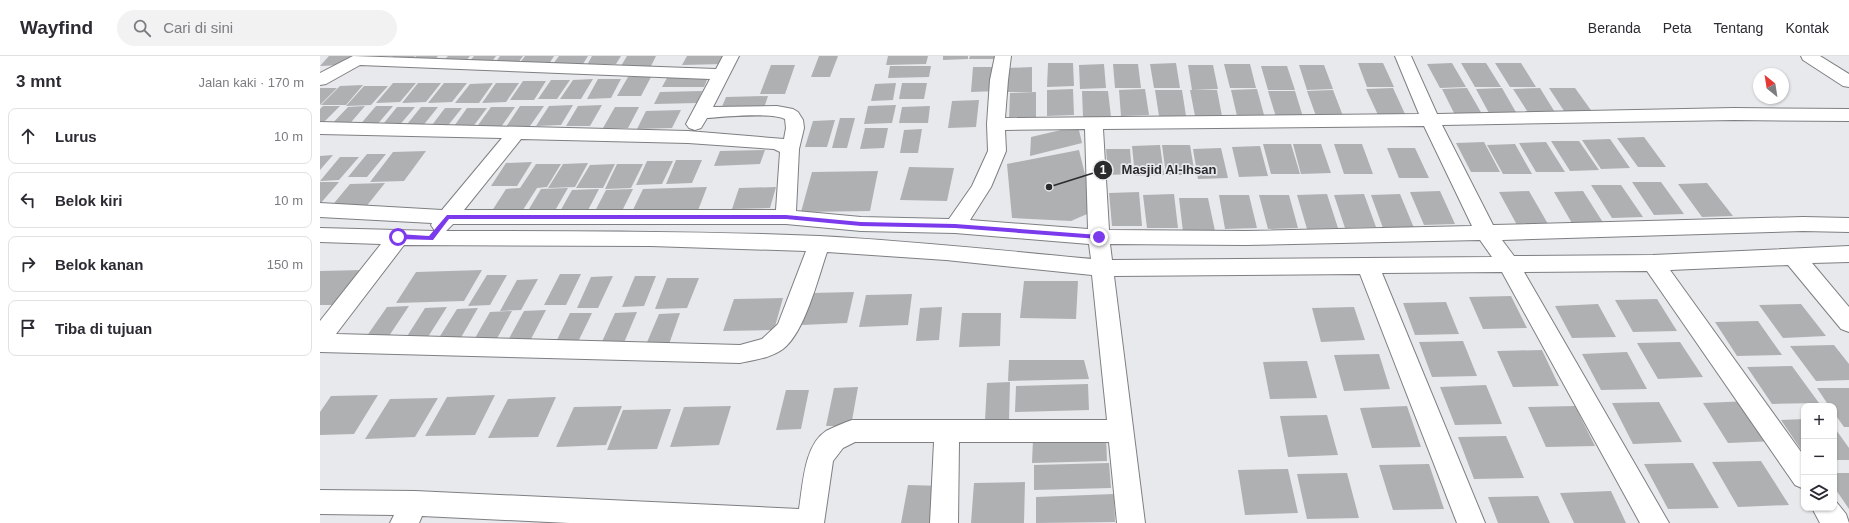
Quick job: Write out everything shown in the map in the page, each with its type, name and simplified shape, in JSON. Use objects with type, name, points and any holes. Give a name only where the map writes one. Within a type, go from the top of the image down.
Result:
[{"type":"street","points":[[688,137],[731,56]]},
{"type":"street","points":[[955,226],[981,187],[997,151],[996,124],[999,80],[1003,56]]},
{"type":"street","points":[[1403,56],[1430,120],[1486,233],[1509,265],[1655,523]]},
{"type":"street","points":[[1809,56],[1849,82]]},
{"type":"street","points":[[320,80],[359,58],[395,63],[722,74]]},
{"type":"street","points":[[701,113],[773,110],[791,114],[794,118],[795,133],[790,149],[786,217]]},
{"type":"street","points":[[996,124],[1430,120],[1734,114],[1849,115]]},
{"type":"street","points":[[1094,123],[1099,237],[1120,431],[1132,523]]},
{"type":"street","points":[[320,128],[516,134],[688,137],[778,143],[790,149]]},
{"type":"street","points":[[431,238],[516,134]]},
{"type":"street","points":[[320,210],[447,217],[786,217],[861,224],[955,226],[1099,237],[1245,238],[1803,224],[1849,225]]},
{"type":"street","points":[[850,246],[861,224]]},
{"type":"street","points":[[320,235],[431,238],[651,239],[819,244],[946,252],[1103,268],[1654,263],[1849,254]]},
{"type":"street","points":[[320,338],[398,237]]},
{"type":"street","points":[[1245,238],[1250,266]]},
{"type":"street","points":[[320,343],[740,354],[772,346],[784,334],[791,322],[819,244]]},
{"type":"street","points":[[1793,256],[1849,322]]},
{"type":"street","points":[[1654,263],[1803,475]]},
{"type":"street","points":[[1368,266],[1471,523]]},
{"type":"street","points":[[320,502],[410,513],[810,523],[821,457],[834,440],[852,431],[1120,431]]},
{"type":"street","points":[[944,523],[947,431]]},
{"type":"street","points":[[1828,511],[1836,523]]},
{"type":"building","points":[[329,56],[351,56],[342,65],[320,66]]},
{"type":"building","points":[[393,56],[415,56],[411,60],[389,60]]},
{"type":"building","points":[[416,56],[438,56],[433,62],[410,63]]},
{"type":"building","points":[[448,56],[470,56],[464,63],[441,63]]},
{"type":"building","points":[[474,56],[496,56],[491,63],[468,63]]},
{"type":"building","points":[[500,56],[523,56],[518,63],[495,63]]},
{"type":"building","points":[[525,56],[554,56],[549,64],[519,64]]},
{"type":"building","points":[[559,56],[588,56],[583,64],[553,64]]},
{"type":"building","points":[[592,56],[621,56],[616,64],[587,65]]},
{"type":"building","points":[[627,56],[656,56],[651,66],[621,66]]},
{"type":"building","points":[[687,56],[726,56],[723,64],[682,65]]},
{"type":"building","points":[[819,56],[838,56],[830,77],[811,77]]},
{"type":"building","points":[[888,56],[928,56],[926,64],[886,65]]},
{"type":"building","points":[[943,56],[968,56],[968,59],[943,60]]},
{"type":"building","points":[[970,56],[995,56],[994,59],[969,59]]},
{"type":"building","points":[[1048,63],[1073,63],[1074,86],[1047,87]]},
{"type":"building","points":[[1176,63],[1180,88],[1154,88],[1150,64]]},
{"type":"building","points":[[1358,63],[1383,63],[1394,87],[1367,87]]},
{"type":"building","points":[[1452,63],[1466,87],[1440,88],[1427,64]]},
{"type":"building","points":[[1461,63],[1486,63],[1501,87],[1475,87]]},
{"type":"building","points":[[1495,63],[1521,63],[1536,87],[1510,87]]},
{"type":"building","points":[[1104,64],[1106,88],[1080,89],[1079,65]]},
{"type":"building","points":[[1113,64],[1138,64],[1141,88],[1115,88]]},
{"type":"building","points":[[1224,64],[1250,64],[1256,88],[1230,88]]},
{"type":"building","points":[[771,65],[795,65],[785,94],[760,94]]},
{"type":"building","points":[[1188,65],[1213,65],[1218,89],[1192,90]]},
{"type":"building","points":[[1299,65],[1324,65],[1333,89],[1307,90]]},
{"type":"building","points":[[890,66],[931,66],[929,77],[888,78]]},
{"type":"building","points":[[1261,66],[1287,66],[1295,90],[1268,90]]},
{"type":"building","points":[[973,67],[999,67],[997,91],[971,92]]},
{"type":"building","points":[[1032,67],[1032,92],[1005,92],[1007,68]]},
{"type":"building","points":[[709,75],[704,87],[662,87],[668,76]]},
{"type":"building","points":[[628,77],[651,77],[641,96],[617,96]]},
{"type":"building","points":[[593,79],[581,99],[560,99],[573,80]]},
{"type":"building","points":[[598,79],[621,79],[611,98],[587,99]]},
{"type":"building","points":[[551,80],[570,80],[557,99],[538,99]]},
{"type":"building","points":[[523,81],[546,81],[534,100],[510,100]]},
{"type":"building","points":[[393,83],[416,83],[400,102],[376,103]]},
{"type":"building","points":[[418,83],[441,83],[426,102],[402,103]]},
{"type":"building","points":[[444,83],[467,83],[452,102],[428,103]]},
{"type":"building","points":[[493,83],[479,103],[455,103],[470,84]]},
{"type":"building","points":[[496,83],[519,83],[506,102],[482,103]]},
{"type":"building","points":[[896,83],[893,100],[871,101],[875,84]]},
{"type":"building","points":[[902,83],[927,83],[924,99],[899,99]]},
{"type":"building","points":[[363,85],[346,105],[321,105],[340,86]]},
{"type":"building","points":[[364,86],[388,86],[371,105],[346,106]]},
{"type":"building","points":[[320,88],[337,88],[320,105]]},
{"type":"building","points":[[1393,88],[1405,114],[1378,115],[1366,89]]},
{"type":"building","points":[[1467,88],[1482,114],[1455,115],[1442,89]]},
{"type":"building","points":[[1502,88],[1517,114],[1490,115],[1476,89]]},
{"type":"building","points":[[1540,88],[1556,114],[1529,114],[1513,89]]},
{"type":"building","points":[[1549,88],[1575,88],[1593,113],[1566,114]]},
{"type":"building","points":[[1073,89],[1074,115],[1047,116],[1047,90]]},
{"type":"building","points":[[1145,89],[1149,115],[1121,116],[1119,90]]},
{"type":"building","points":[[1257,89],[1264,115],[1237,116],[1231,90]]},
{"type":"building","points":[[1155,90],[1182,90],[1186,116],[1159,116]]},
{"type":"building","points":[[1190,90],[1217,90],[1222,116],[1195,116]]},
{"type":"building","points":[[1333,90],[1343,116],[1316,116],[1307,91]]},
{"type":"building","points":[[702,91],[697,103],[654,104],[660,92]]},
{"type":"building","points":[[1082,91],[1108,91],[1111,117],[1083,117]]},
{"type":"building","points":[[1268,91],[1295,91],[1303,117],[1276,117]]},
{"type":"building","points":[[1036,92],[1036,118],[1009,119],[1010,93]]},
{"type":"building","points":[[768,96],[764,108],[721,109],[726,97]]},
{"type":"building","points":[[979,100],[976,127],[948,128],[952,101]]},
{"type":"building","points":[[573,105],[561,125],[536,126],[549,106]]},
{"type":"building","points":[[602,105],[590,126],[566,126],[578,106]]},
{"type":"building","points":[[896,105],[892,123],[864,124],[868,106]]},
{"type":"building","points":[[323,106],[340,106],[320,126],[320,109]]},
{"type":"building","points":[[365,106],[347,127],[329,127],[348,107]]},
{"type":"building","points":[[376,106],[393,106],[376,126],[358,127]]},
{"type":"building","points":[[520,106],[544,106],[530,126],[506,127]]},
{"type":"building","points":[[930,106],[928,123],[899,123],[902,107]]},
{"type":"building","points":[[397,107],[415,107],[398,127],[380,128]]},
{"type":"building","points":[[421,107],[438,107],[422,127],[404,128]]},
{"type":"building","points":[[491,107],[515,107],[501,127],[476,128]]},
{"type":"building","points":[[615,107],[639,107],[628,128],[603,128]]},
{"type":"building","points":[[445,108],[462,108],[446,128],[429,129]]},
{"type":"building","points":[[467,108],[487,108],[472,128],[452,129]]},
{"type":"building","points":[[681,110],[672,128],[637,129],[646,111]]},
{"type":"building","points":[[840,118],[855,118],[847,148],[832,148]]},
{"type":"building","points":[[835,120],[827,147],[805,147],[813,121]]},
{"type":"building","points":[[1078,126],[1082,143],[1030,156],[1031,137]]},
{"type":"building","points":[[865,128],[888,128],[884,148],[860,149]]},
{"type":"building","points":[[922,129],[918,153],[900,153],[904,130]]},
{"type":"building","points":[[1644,137],[1666,167],[1638,167],[1617,138]]},
{"type":"building","points":[[1610,139],[1630,168],[1601,169],[1582,140]]},
{"type":"building","points":[[1551,141],[1579,141],[1599,170],[1570,171]]},
{"type":"building","points":[[1484,142],[1500,172],[1471,172],[1456,143]]},
{"type":"building","points":[[1546,142],[1565,172],[1536,172],[1519,143]]},
{"type":"building","points":[[1263,144],[1291,144],[1300,174],[1271,174]]},
{"type":"building","points":[[1293,144],[1321,144],[1331,173],[1301,174]]},
{"type":"building","points":[[1334,144],[1362,144],[1373,174],[1344,174]]},
{"type":"building","points":[[1515,144],[1532,174],[1503,174],[1487,145]]},
{"type":"building","points":[[1160,145],[1164,175],[1135,176],[1132,146]]},
{"type":"building","points":[[1162,145],[1190,145],[1195,175],[1166,175]]},
{"type":"building","points":[[1260,146],[1268,176],[1239,177],[1232,147]]},
{"type":"building","points":[[1221,148],[1228,178],[1198,179],[1193,149]]},
{"type":"building","points":[[1387,148],[1415,148],[1429,178],[1399,178]]},
{"type":"building","points":[[1106,149],[1130,149],[1132,174],[1108,175]]},
{"type":"building","points":[[765,150],[760,164],[714,166],[720,151]]},
{"type":"building","points":[[1079,150],[1094,211],[1071,221],[1012,218],[1007,164]]},
{"type":"building","points":[[426,151],[404,181],[370,182],[393,152]]},
{"type":"building","points":[[367,154],[386,154],[367,177],[348,177]]},
{"type":"building","points":[[333,155],[320,170],[320,156]]},
{"type":"building","points":[[340,157],[359,157],[339,180],[320,181]]},
{"type":"building","points":[[676,160],[702,160],[692,183],[666,184]]},
{"type":"building","points":[[647,161],[673,161],[662,184],[636,185]]},
{"type":"building","points":[[532,162],[517,186],[491,186],[506,163]]},
{"type":"building","points":[[588,163],[575,187],[548,188],[563,164]]},
{"type":"building","points":[[536,164],[561,164],[547,187],[537,188],[521,213],[490,214],[506,189],[520,188]]},
{"type":"building","points":[[615,164],[603,188],[576,188],[590,165]]},
{"type":"building","points":[[617,164],[643,164],[631,188],[605,189]]},
{"type":"building","points":[[909,167],[954,168],[947,201],[900,200]]},
{"type":"building","points":[[878,171],[870,211],[801,212],[812,172]]},
{"type":"building","points":[[320,182],[339,182],[320,204]]},
{"type":"building","points":[[1632,182],[1661,182],[1684,214],[1654,215]]},
{"type":"building","points":[[385,183],[365,208],[330,208],[350,184]]},
{"type":"building","points":[[1707,183],[1733,216],[1702,217],[1678,184]]},
{"type":"building","points":[[1591,185],[1621,185],[1643,217],[1612,218]]},
{"type":"building","points":[[707,187],[697,213],[631,214],[643,189]]},
{"type":"building","points":[[776,187],[770,208],[732,209],[739,188]]},
{"type":"building","points":[[568,188],[553,214],[526,214],[541,189]]},
{"type":"building","points":[[599,189],[586,214],[558,215],[572,190]]},
{"type":"building","points":[[633,189],[620,215],[593,215],[606,190]]},
{"type":"building","points":[[1440,191],[1455,224],[1424,225],[1410,192]]},
{"type":"building","points":[[1529,191],[1548,224],[1517,225],[1499,192]]},
{"type":"building","points":[[1583,191],[1604,224],[1573,225],[1554,192]]},
{"type":"building","points":[[1139,192],[1142,226],[1112,226],[1109,193]]},
{"type":"building","points":[[1174,194],[1178,228],[1147,228],[1143,195]]},
{"type":"building","points":[[1327,194],[1338,228],[1307,229],[1297,195]]},
{"type":"building","points":[[1364,194],[1376,227],[1345,228],[1334,195]]},
{"type":"building","points":[[1400,194],[1414,228],[1383,228],[1371,195]]},
{"type":"building","points":[[1219,195],[1249,195],[1257,228],[1225,229]]},
{"type":"building","points":[[1259,195],[1289,195],[1298,228],[1268,229]]},
{"type":"building","points":[[1179,198],[1208,198],[1215,231],[1183,232]]},
{"type":"building","points":[[363,270],[338,305],[320,305],[320,271]]},
{"type":"building","points":[[482,270],[464,301],[396,303],[416,272]]},
{"type":"building","points":[[560,274],[581,274],[566,305],[544,305]]},
{"type":"building","points":[[487,275],[507,275],[490,305],[468,306]]},
{"type":"building","points":[[613,276],[598,308],[577,308],[591,277]]},
{"type":"building","points":[[635,276],[656,276],[644,306],[622,307]]},
{"type":"building","points":[[667,278],[699,278],[687,308],[655,309]]},
{"type":"building","points":[[538,279],[521,310],[500,311],[517,280]]},
{"type":"building","points":[[1024,281],[1078,281],[1076,319],[1020,318]]},
{"type":"building","points":[[854,292],[847,323],[802,325],[811,293]]},
{"type":"building","points":[[912,294],[908,325],[859,327],[866,295]]},
{"type":"building","points":[[1511,296],[1527,328],[1483,329],[1469,297]]},
{"type":"building","points":[[783,298],[774,330],[723,331],[734,299]]},
{"type":"building","points":[[1657,299],[1677,331],[1633,332],[1615,300]]},
{"type":"building","points":[[1446,302],[1459,334],[1415,335],[1403,303]]},
{"type":"building","points":[[1598,304],[1616,337],[1572,338],[1555,306]]},
{"type":"building","points":[[1801,304],[1826,336],[1783,338],[1759,305]]},
{"type":"building","points":[[409,306],[387,339],[364,340],[387,307]]},
{"type":"building","points":[[447,307],[426,340],[404,341],[425,308]]},
{"type":"building","points":[[942,307],[939,340],[916,341],[920,308]]},
{"type":"building","points":[[1354,307],[1365,340],[1321,342],[1312,308]]},
{"type":"building","points":[[478,308],[459,341],[437,341],[457,309]]},
{"type":"building","points":[[546,310],[529,343],[506,344],[524,311]]},
{"type":"building","points":[[512,311],[494,344],[471,345],[490,312]]},
{"type":"building","points":[[637,312],[623,345],[600,346],[615,313]]},
{"type":"building","points":[[570,313],[592,313],[576,346],[554,346]]},
{"type":"building","points":[[680,313],[668,347],[645,347],[659,314]]},
{"type":"building","points":[[962,313],[1001,313],[1000,346],[959,347]]},
{"type":"building","points":[[1758,321],[1782,355],[1737,356],[1715,322]]},
{"type":"building","points":[[1463,341],[1477,376],[1432,377],[1419,342]]},
{"type":"building","points":[[1680,342],[1703,377],[1658,379],[1637,343]]},
{"type":"building","points":[[1834,345],[1849,364],[1849,380],[1816,381],[1790,346]]},
{"type":"building","points":[[1542,350],[1559,386],[1513,387],[1497,351]]},
{"type":"building","points":[[1627,352],[1647,389],[1601,390],[1582,354]]},
{"type":"building","points":[[1379,354],[1390,389],[1344,391],[1334,355]]},
{"type":"building","points":[[1009,360],[1084,360],[1089,379],[1008,381]]},
{"type":"building","points":[[1307,361],[1317,398],[1270,399],[1263,362]]},
{"type":"building","points":[[1792,366],[1819,403],[1772,404],[1747,367]]},
{"type":"building","points":[[1010,382],[1009,421],[985,421],[987,383]]},
{"type":"building","points":[[1088,384],[1089,410],[1015,412],[1016,386]]},
{"type":"building","points":[[1486,385],[1502,424],[1455,425],[1440,387]]},
{"type":"building","points":[[858,387],[851,426],[826,426],[834,388]]},
{"type":"building","points":[[1817,388],[1849,388],[1849,427],[1844,427],[1837,417],[1837,403],[1827,403]]},
{"type":"building","points":[[786,390],[809,390],[801,429],[776,430]]},
{"type":"building","points":[[378,395],[354,434],[320,435],[320,412],[331,396]]},
{"type":"building","points":[[495,395],[475,435],[425,436],[447,397]]},
{"type":"building","points":[[556,397],[538,437],[488,438],[508,399]]},
{"type":"building","points":[[438,398],[415,437],[365,439],[390,399]]},
{"type":"building","points":[[1750,401],[1776,441],[1728,443],[1703,403]]},
{"type":"building","points":[[1659,402],[1682,442],[1633,444],[1612,403]]},
{"type":"building","points":[[622,406],[606,445],[556,447],[574,407]]},
{"type":"building","points":[[731,406],[719,445],[670,447],[684,407]]},
{"type":"building","points":[[1407,406],[1421,447],[1372,448],[1360,408]]},
{"type":"building","points":[[1575,406],[1595,446],[1546,447],[1528,407]]},
{"type":"building","points":[[671,409],[657,449],[607,450],[623,410]]},
{"type":"building","points":[[1327,415],[1338,455],[1288,457],[1280,416]]},
{"type":"building","points":[[1801,419],[1801,450],[1781,420]]},
{"type":"building","points":[[1837,431],[1849,448],[1849,460],[1837,460]]},
{"type":"building","points":[[1506,436],[1524,478],[1474,479],[1458,437]]},
{"type":"building","points":[[1106,437],[1107,461],[1032,463],[1033,439]]},
{"type":"building","points":[[1761,461],[1789,505],[1738,507],[1712,462]]},
{"type":"building","points":[[1109,463],[1111,488],[1034,490],[1034,465]]},
{"type":"building","points":[[1693,463],[1719,508],[1668,509],[1644,464]]},
{"type":"building","points":[[1429,464],[1444,509],[1393,510],[1379,465]]},
{"type":"building","points":[[1288,469],[1298,513],[1245,515],[1238,470]]},
{"type":"building","points":[[1347,473],[1359,518],[1307,519],[1297,474]]},
{"type":"building","points":[[1837,473],[1849,473],[1849,509],[1837,491]]},
{"type":"building","points":[[1025,482],[1024,523],[971,523],[974,483]]},
{"type":"building","points":[[908,485],[943,486],[936,523],[901,523]]},
{"type":"building","points":[[1611,491],[1626,523],[1574,523],[1560,493]]},
{"type":"building","points":[[1114,494],[1115,522],[1036,523],[1036,497]]},
{"type":"building","points":[[1538,496],[1550,523],[1498,523],[1488,497]]},
{"type":"place","name":"Masjid Al-Ihsan","points":[[1049,187]]},
{"type":"route","points":[[398,237],[431,238],[447,217],[786,217],[861,224],[955,226],[1099,237]]}]
